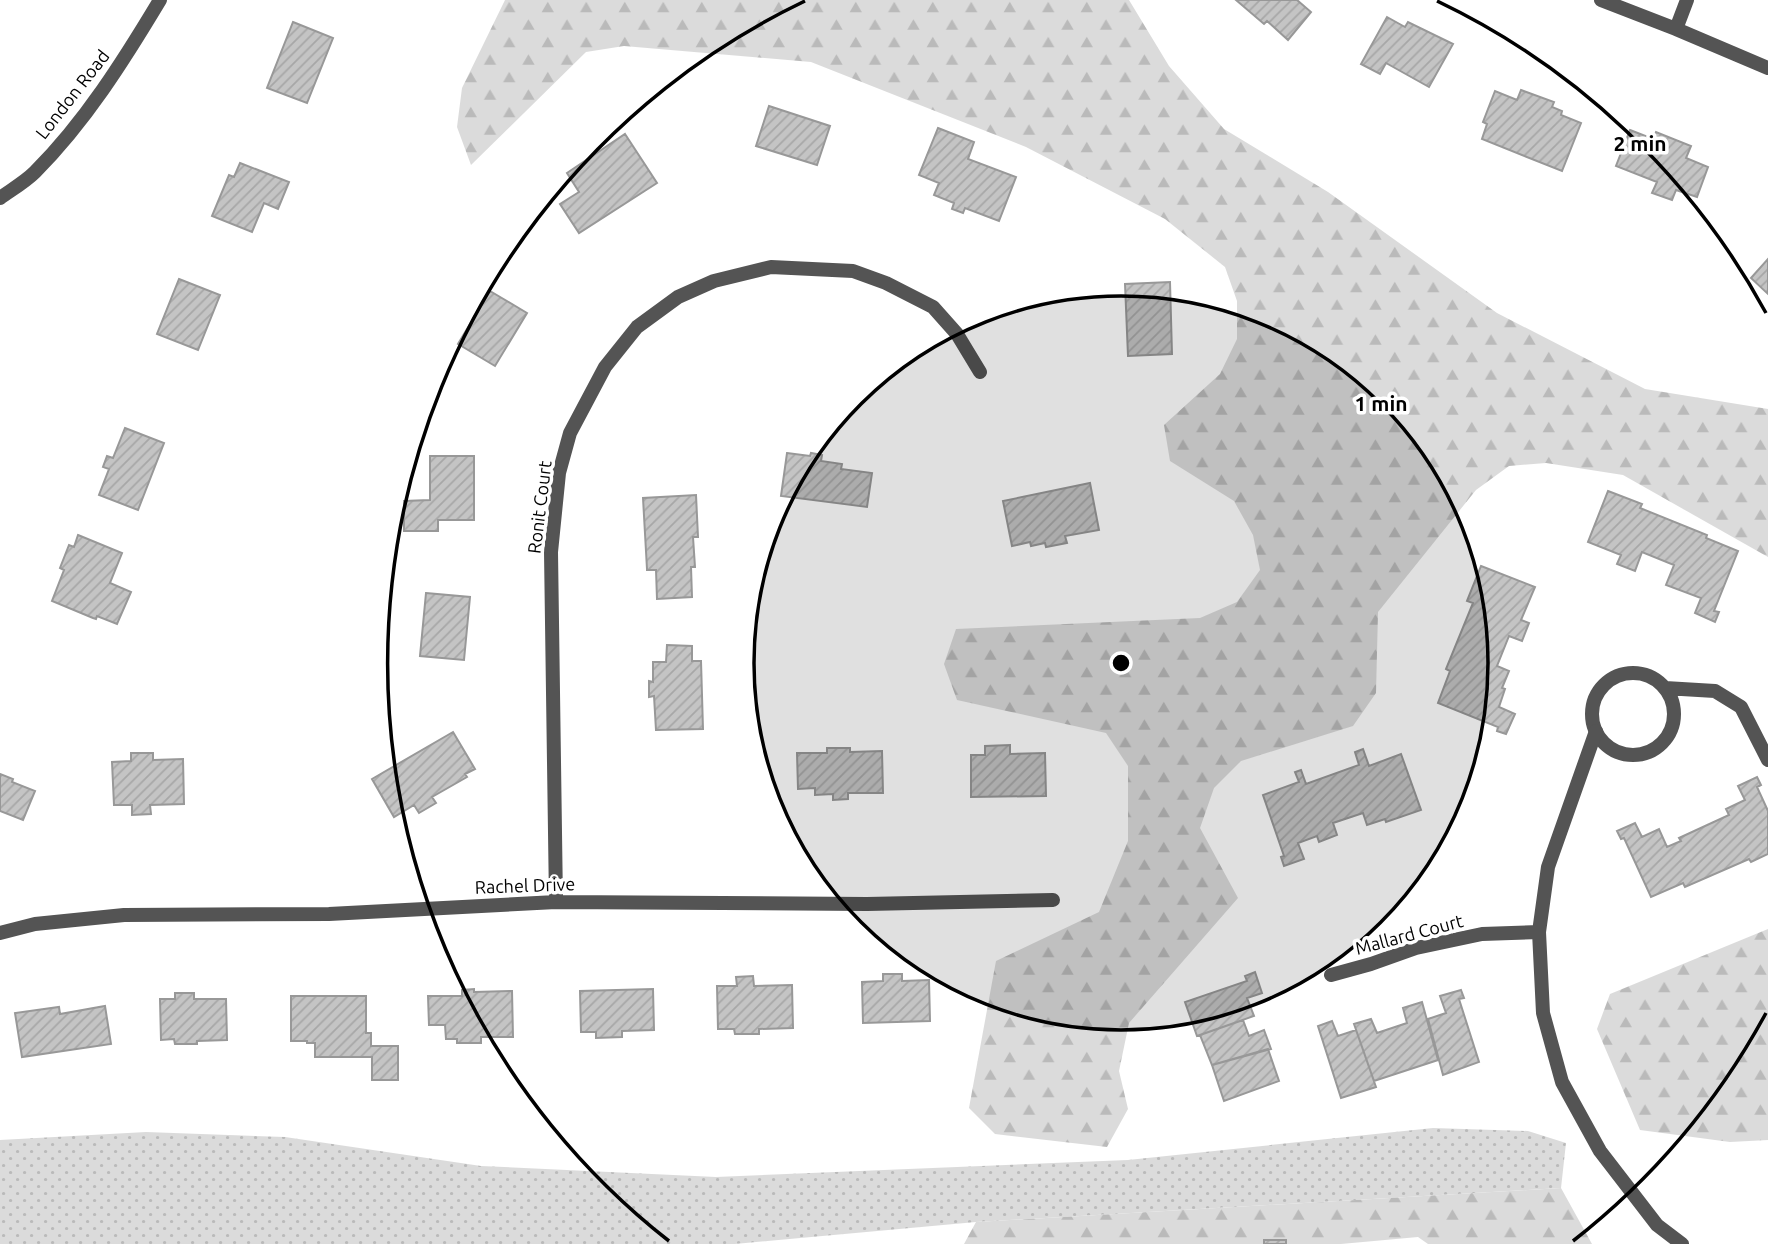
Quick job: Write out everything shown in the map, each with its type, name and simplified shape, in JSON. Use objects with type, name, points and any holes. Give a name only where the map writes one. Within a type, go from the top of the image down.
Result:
[{"type":"street","name":"London Road","points":[[0,198],[34,174],[78,123],[121,64],[160,0]]},
{"type":"street","points":[[1601,0],[1768,68]]},
{"type":"street","points":[[1676,29],[1687,0]]},
{"type":"street","name":"Ronit Court","points":[[556,902],[551,552],[559,473],[570,433],[593,389],[605,367],[637,327],[678,297],[725,278],[771,267],[853,271],[886,283],[933,307],[957,334],[980,372]]},
{"type":"street","points":[[1630,673],[1643,674],[1656,679],[1665,688],[1672,699],[1674,712],[1673,726],[1666,739],[1643,754],[1629,755],[1604,743],[1592,718],[1593,705],[1606,683],[1630,673]]},
{"type":"street","points":[[1665,688],[1715,691],[1741,707],[1768,760]]},
{"type":"street","points":[[1596,731],[1548,867],[1539,932],[1543,1013],[1562,1082],[1600,1151],[1657,1225],[1682,1244]]},
{"type":"street","name":"Rachel Drive","points":[[0,933],[35,924],[124,915],[329,914],[556,902],[867,904],[1053,900]]},
{"type":"street","name":"Mallard Court","points":[[1331,975],[1416,948],[1482,934],[1539,932]]},
{"type":"green space","points":[[505,0],[1129,0],[1169,66],[1224,129],[1328,192],[1497,313],[1645,389],[1768,409],[1768,557],[1623,475],[1546,463],[1509,466],[1476,490],[1378,612],[1376,693],[1353,726],[1241,761],[1214,788],[1200,828],[1238,898],[1129,1023],[1119,1071],[1128,1109],[1107,1147],[995,1134],[969,1108],[996,961],[1099,912],[1128,841],[1128,766],[1106,733],[957,700],[944,664],[956,629],[1200,618],[1237,602],[1260,570],[1253,535],[1234,501],[1170,461],[1164,425],[1220,374],[1237,339],[1237,301],[1225,267],[1165,219],[1026,147],[811,62],[624,46],[586,52],[471,165],[457,127],[462,88]]},
{"type":"green space","points":[[1768,929],[1768,1140],[1730,1142],[1640,1130],[1597,1029],[1610,994]]},
{"type":"green space","points":[[1433,1128],[1528,1131],[1566,1143],[1561,1188],[976,1222],[735,1244],[0,1244],[0,1140],[146,1132],[285,1137],[481,1166],[716,1177],[1128,1160]]},
{"type":"green space","points":[[1561,1188],[1592,1244],[1428,1244],[1418,1237],[1341,1244],[964,1244],[976,1222]]},
{"type":"building","points":[[1236,0],[1297,0],[1311,12],[1288,40],[1267,21],[1264,24]]},
{"type":"building","points":[[1387,17],[1405,27],[1408,22],[1453,44],[1429,87],[1386,63],[1380,74],[1361,64]]},
{"type":"building","points":[[293,22],[333,38],[307,103],[267,88]]},
{"type":"building","points":[[1521,90],[1554,102],[1552,107],[1562,111],[1561,115],[1581,123],[1562,171],[1482,139],[1487,124],[1483,122],[1495,91],[1517,100]]},
{"type":"building","points":[[769,106],[830,126],[817,165],[756,146]]},
{"type":"building","points":[[938,128],[974,142],[968,159],[1016,177],[999,221],[965,208],[963,213],[952,209],[954,203],[934,195],[939,183],[919,175]]},
{"type":"building","points":[[1630,130],[1653,139],[1656,132],[1691,146],[1686,158],[1708,167],[1697,197],[1676,190],[1672,200],[1652,193],[1657,182],[1616,166]]},
{"type":"building","points":[[625,134],[657,183],[579,233],[560,204],[579,192],[567,173]]},
{"type":"building","points":[[240,163],[289,182],[278,209],[264,203],[252,232],[212,216],[229,175],[234,177]]},
{"type":"building","points":[[1768,259],[1768,294],[1751,278]]},
{"type":"building","points":[[179,279],[220,295],[198,350],[157,334]]},
{"type":"building","points":[[1170,282],[1172,354],[1128,356],[1125,284]]},
{"type":"building","points":[[490,291],[527,313],[495,366],[458,344]]},
{"type":"building","points":[[125,428],[164,443],[138,510],[99,495],[109,469],[103,467],[107,456],[113,458]]},
{"type":"building","points":[[787,453],[822,455],[821,461],[842,464],[841,469],[872,473],[867,507],[781,496]]},
{"type":"building","points":[[430,456],[474,456],[474,520],[438,520],[438,531],[404,531],[404,501],[430,500]]},
{"type":"building","points":[[1090,483],[1099,530],[1065,536],[1067,543],[1046,547],[1045,543],[1031,546],[1030,542],[1012,546],[1003,501]]},
{"type":"building","points":[[1608,491],[1642,504],[1640,508],[1707,535],[1706,538],[1738,551],[1714,611],[1719,612],[1715,622],[1695,613],[1701,598],[1666,585],[1674,565],[1642,552],[1635,571],[1617,564],[1621,555],[1588,542]]},
{"type":"building","points":[[696,495],[698,537],[693,537],[695,567],[691,567],[692,597],[657,599],[656,570],[647,570],[643,498]]},
{"type":"building","points":[[78,535],[122,553],[110,583],[131,592],[117,624],[97,616],[96,619],[93,618],[52,601],[64,570],[60,568],[69,545],[74,547]]},
{"type":"building","points":[[1481,566],[1535,587],[1521,620],[1529,623],[1522,641],[1509,636],[1497,666],[1509,671],[1502,688],[1505,689],[1499,707],[1515,714],[1506,734],[1497,731],[1498,727],[1438,703],[1450,671],[1446,669],[1473,603],[1467,601]]},
{"type":"building","points":[[426,593],[470,597],[464,660],[420,656]]},
{"type":"building","points":[[667,645],[692,646],[692,661],[701,661],[703,729],[656,730],[654,696],[649,697],[649,681],[653,682],[653,662],[666,662]]},
{"type":"building","points":[[453,732],[475,769],[465,774],[467,777],[432,797],[436,803],[419,813],[414,805],[394,817],[372,779]]},
{"type":"building","points":[[1010,745],[1010,754],[1045,753],[1046,796],[971,797],[971,755],[985,755],[985,746]]},
{"type":"building","points":[[827,748],[850,748],[850,752],[882,751],[883,793],[848,793],[848,799],[833,800],[833,794],[815,795],[815,788],[798,789],[797,753],[827,753]]},
{"type":"building","points":[[1363,749],[1369,766],[1401,754],[1421,810],[1386,822],[1385,819],[1367,825],[1363,813],[1333,823],[1337,835],[1319,842],[1317,836],[1298,843],[1304,859],[1284,866],[1281,857],[1284,856],[1263,795],[1299,782],[1295,772],[1301,770],[1306,784],[1359,765],[1355,752]]},
{"type":"building","points":[[131,753],[153,753],[153,760],[183,759],[184,804],[150,805],[151,814],[132,815],[132,805],[114,805],[112,762],[131,761]]},
{"type":"building","points":[[0,774],[35,791],[23,820],[0,811]]},
{"type":"building","points":[[1757,777],[1761,785],[1757,787],[1768,811],[1768,854],[1751,862],[1749,859],[1685,887],[1683,883],[1651,897],[1624,838],[1621,839],[1617,831],[1635,823],[1642,837],[1659,829],[1667,847],[1681,841],[1679,838],[1729,815],[1726,809],[1745,800],[1738,786]]},
{"type":"building","points":[[1255,972],[1262,993],[1247,998],[1254,1016],[1197,1036],[1185,1002],[1247,981],[1245,976]]},
{"type":"building","points":[[883,974],[902,974],[902,981],[929,980],[930,1021],[863,1023],[862,982],[883,981]]},
{"type":"building","points":[[753,976],[754,986],[792,985],[793,1028],[759,1029],[759,1034],[735,1034],[734,1029],[718,1029],[717,986],[737,986],[736,977]]},
{"type":"building","points":[[474,989],[474,992],[512,991],[513,1037],[481,1037],[481,1043],[457,1043],[457,1039],[446,1039],[445,1025],[429,1025],[428,996],[462,996],[462,990]]},
{"type":"building","points":[[653,989],[654,1030],[622,1031],[622,1037],[596,1038],[596,1032],[581,1032],[580,991]]},
{"type":"building","points":[[653,989],[654,1030],[622,1031],[622,1037],[596,1038],[596,1032],[581,1032],[580,991]]},
{"type":"building","points":[[1461,990],[1464,998],[1459,999],[1479,1062],[1443,1075],[1428,1019],[1446,1013],[1440,996]]},
{"type":"building","points":[[175,993],[194,993],[194,999],[226,999],[227,1040],[175,1044],[174,1039],[161,1040],[160,999],[175,999]]},
{"type":"building","points":[[291,996],[366,996],[366,1033],[371,1033],[371,1046],[398,1046],[398,1080],[372,1080],[372,1057],[315,1057],[315,1043],[291,1041]]},
{"type":"building","points":[[1422,1002],[1438,1060],[1374,1081],[1354,1024],[1371,1019],[1377,1033],[1407,1023],[1403,1008]]},
{"type":"building","points":[[105,1006],[111,1044],[22,1057],[15,1013],[59,1007],[60,1014]]},
{"type":"building","points":[[1243,1020],[1249,1036],[1264,1030],[1271,1049],[1212,1065],[1200,1035]]},
{"type":"building","points":[[1332,1021],[1338,1036],[1356,1030],[1376,1087],[1341,1098],[1318,1026]]},
{"type":"building","points":[[1268,1049],[1279,1081],[1224,1101],[1212,1065]]},
{"type":"building","points":[[1264,1240],[1286,1240],[1286,1244],[1264,1244]]}]
